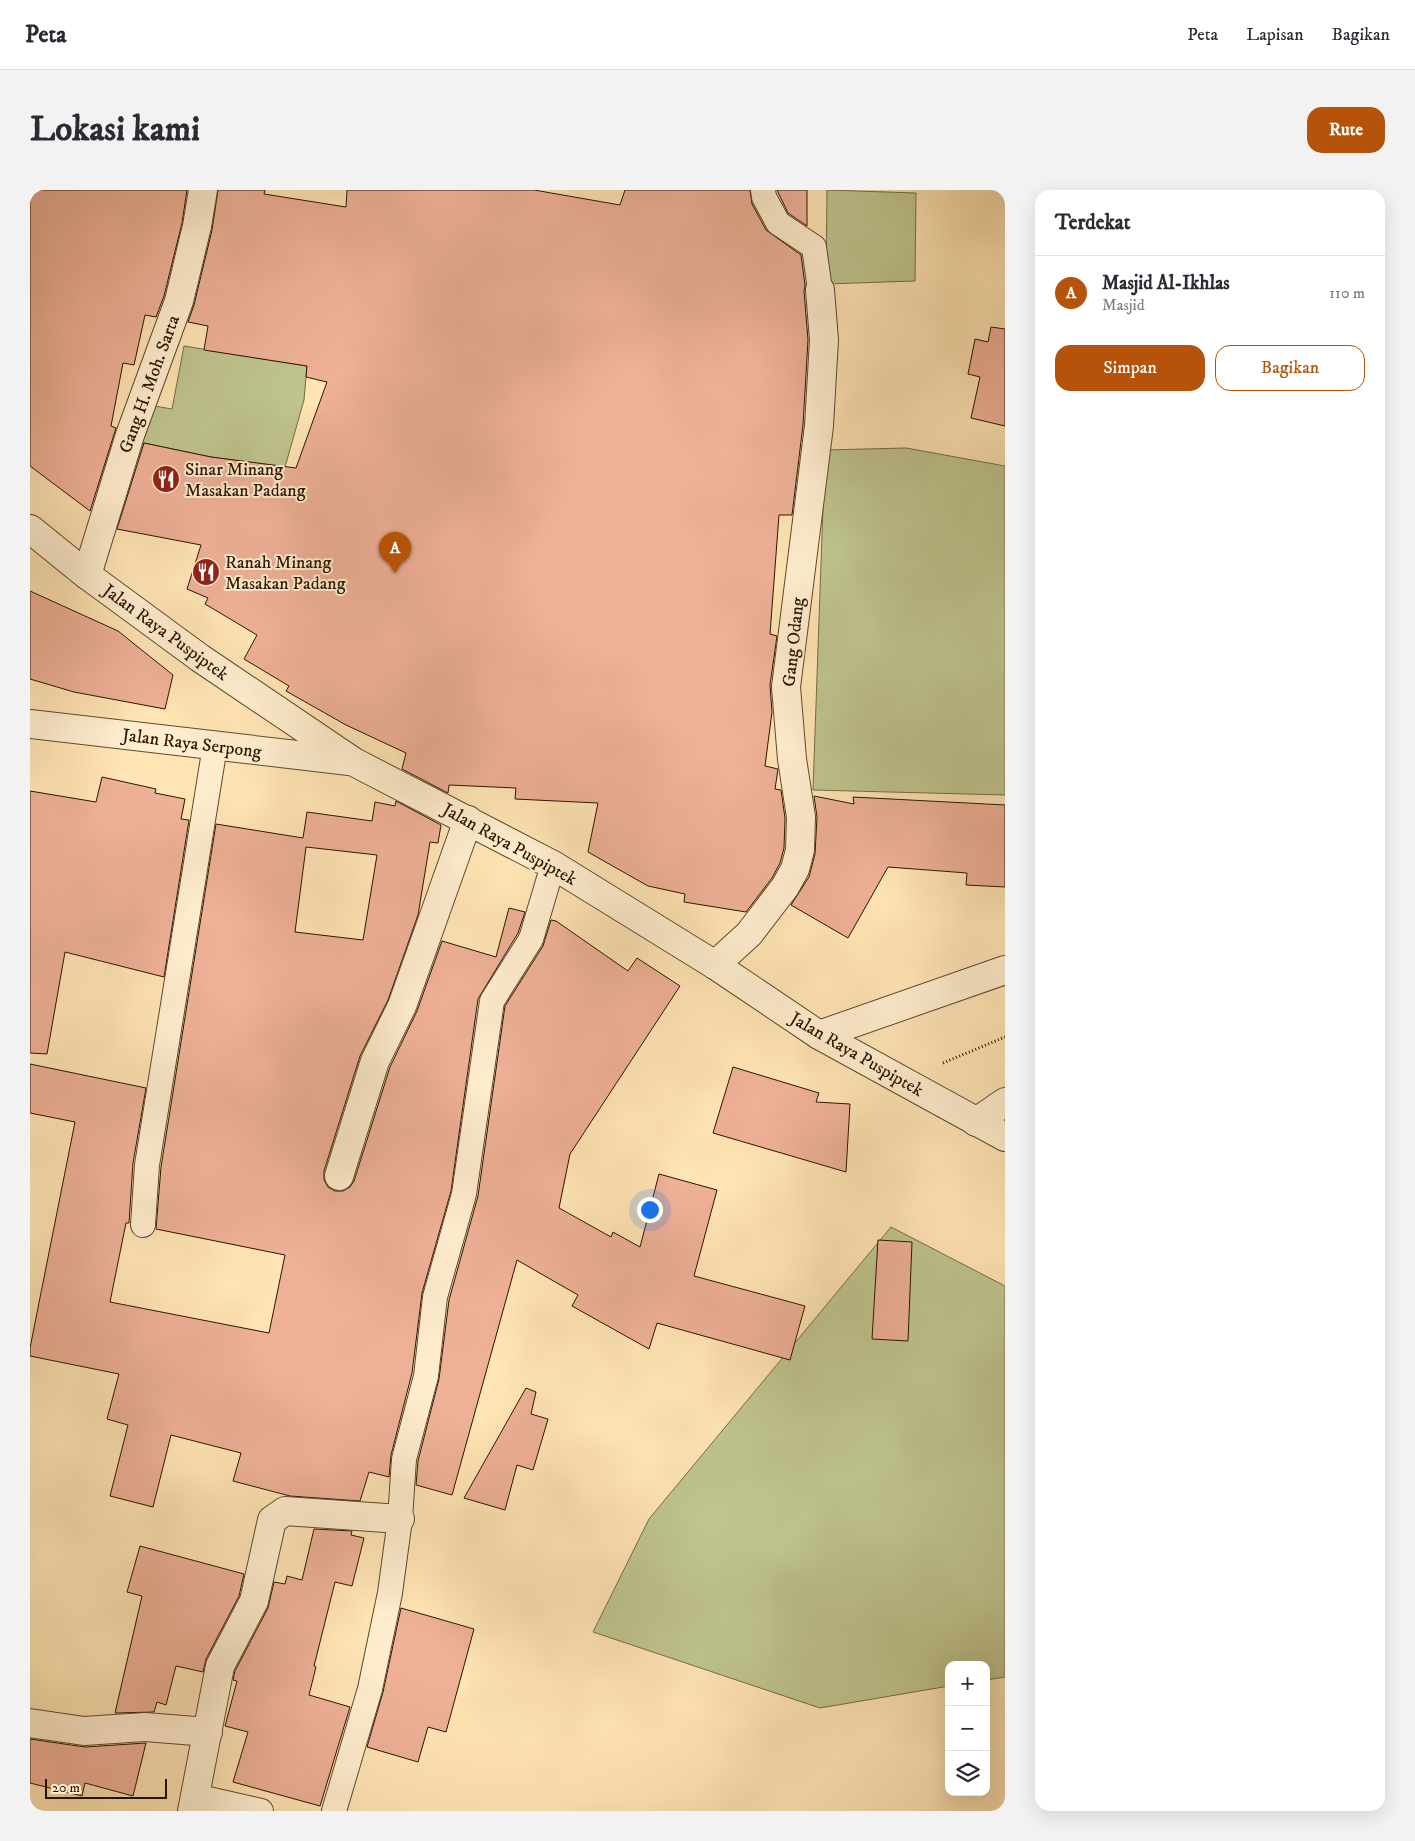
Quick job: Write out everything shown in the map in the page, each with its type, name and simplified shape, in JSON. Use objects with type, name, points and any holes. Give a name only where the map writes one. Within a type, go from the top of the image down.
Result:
[{"type":"street","name":"Gang H. Moh. Sarta","points":[[87,576],[130,435],[179,301],[197,226],[203,190]]},
{"type":"street","name":"Gang Odang","points":[[715,965],[749,934],[785,887],[795,869],[800,850],[801,817],[792,759],[786,687],[819,426],[824,340],[820,290]]},
{"type":"street","name":"Jalan Raya Puspiptek","points":[[30,529],[87,576],[200,658],[354,762],[553,865],[715,965],[820,1035],[1005,1137]]},
{"type":"street","name":"Jalan Raya Serpong","points":[[30,724],[354,762]]},
{"type":"street","points":[[339,1176],[375,1061],[402,1006],[468,820]]},
{"type":"street","points":[[820,1035],[1005,970]]},
{"type":"street","points":[[976,1122],[1005,1102]]},
{"type":"street","points":[[193,1804],[220,1666],[254,1601],[272,1520],[285,1511],[400,1520]]},
{"type":"street","points":[[30,1723],[84,1731],[145,1727],[208,1732]]},
{"type":"lane","points":[[763,190],[764,197],[778,223],[814,247],[820,290]]},
{"type":"lane","points":[[143,1225],[146,1165],[216,746]]},
{"type":"lane","points":[[334,1811],[370,1689],[390,1593],[400,1520],[404,1459],[426,1376],[435,1297],[464,1194],[492,1001],[531,939],[553,865]]},
{"type":"lane","points":[[193,1804],[261,1811]]},
{"type":"path","points":[[900,1080],[1005,1037]]},
{"type":"green space","points":[[827,190],[916,193],[915,281],[826,284]]},
{"type":"green space","points":[[184,346],[307,366],[304,400],[285,467],[211,457],[134,441],[154,406],[172,409]]},
{"type":"green space","points":[[906,448],[1005,466],[1005,795],[813,790],[825,450]]},
{"type":"green space","points":[[891,1227],[1005,1286],[1005,1677],[990,1679],[990,1661],[945,1661],[945,1687],[820,1708],[593,1632],[649,1519]]},
{"type":"building","points":[[30,190],[187,190],[182,223],[164,296],[156,317],[145,315],[134,365],[123,363],[111,426],[116,428],[90,511],[30,466]]},
{"type":"building","points":[[218,190],[265,190],[264,194],[346,207],[347,190],[534,190],[620,205],[625,190],[750,190],[752,204],[766,230],[801,255],[805,285],[808,340],[803,425],[792,515],[779,515],[770,634],[777,636],[770,685],[772,712],[765,766],[778,769],[775,789],[781,790],[785,818],[784,848],[780,863],[772,878],[746,912],[684,902],[685,894],[648,886],[588,852],[598,803],[515,799],[516,788],[449,785],[448,793],[402,769],[406,753],[346,725],[286,691],[289,686],[244,659],[257,635],[205,604],[208,598],[187,589],[201,545],[117,529],[144,443],[211,457],[296,468],[327,382],[306,377],[307,366],[204,350],[208,326],[188,322],[194,305],[212,230]]},
{"type":"building","points":[[777,190],[807,190],[807,226],[788,213]]},
{"type":"building","points":[[991,327],[1005,329],[1005,426],[971,418],[980,377],[968,374],[975,339],[988,342]]},
{"type":"building","points":[[30,591],[118,631],[173,675],[165,709],[74,692],[30,679]]},
{"type":"building","points":[[102,777],[156,789],[155,793],[185,799],[181,819],[189,820],[164,977],[65,952],[47,1054],[30,1053],[30,791],[96,802]]},
{"type":"building","points":[[814,796],[854,804],[853,797],[1005,805],[1005,887],[966,885],[967,873],[888,867],[848,938],[791,905],[809,877],[815,854],[817,817]]},
{"type":"building","points":[[396,801],[441,825],[438,843],[430,842],[418,915],[388,1000],[360,1056],[324,1171],[324,1180],[328,1187],[335,1191],[343,1191],[350,1187],[354,1181],[390,1067],[417,1011],[442,941],[496,957],[509,908],[525,912],[518,933],[478,999],[451,1191],[422,1293],[412,1373],[391,1455],[389,1477],[369,1472],[360,1501],[290,1496],[233,1481],[241,1453],[171,1435],[153,1507],[110,1496],[128,1425],[107,1419],[119,1374],[30,1356],[30,1348],[75,1122],[30,1113],[30,1064],[146,1088],[133,1163],[129,1223],[126,1223],[110,1302],[269,1333],[285,1255],[156,1229],[161,1167],[216,824],[303,838],[307,812],[372,821],[375,802],[395,806]],"holes":[[[306,847],[377,855],[363,940],[295,932]]]},
{"type":"building","points":[[551,920],[556,921],[628,971],[637,958],[680,986],[570,1154],[559,1208],[611,1237],[613,1232],[640,1247],[659,1174],[717,1190],[694,1276],[805,1306],[790,1360],[657,1323],[649,1349],[572,1306],[578,1295],[517,1260],[452,1495],[416,1485],[418,1461],[439,1379],[449,1300],[478,1196],[505,1006],[543,946]]},
{"type":"building","points":[[733,1067],[819,1093],[816,1102],[850,1104],[846,1172],[713,1133]]},
{"type":"building","points":[[878,1240],[912,1242],[908,1341],[872,1339]]},
{"type":"building","points":[[526,1388],[536,1392],[531,1414],[548,1419],[533,1470],[517,1465],[505,1510],[464,1498]]},
{"type":"building","points":[[314,1529],[352,1531],[351,1535],[364,1538],[352,1586],[335,1582],[314,1666],[316,1667],[309,1695],[350,1707],[320,1806],[233,1782],[248,1732],[225,1726],[237,1681],[233,1680],[235,1671],[268,1608],[274,1582],[285,1584],[287,1576],[302,1580]]},
{"type":"building","points":[[140,1546],[244,1574],[239,1596],[206,1659],[203,1672],[176,1666],[166,1705],[157,1702],[154,1712],[115,1713],[142,1596],[127,1592]]},
{"type":"building","points":[[401,1608],[474,1629],[446,1732],[428,1727],[418,1762],[367,1747],[383,1692]]},
{"type":"building","points":[[30,1739],[85,1747],[146,1743],[133,1796],[85,1783],[82,1796],[30,1783]]},
{"type":"place","name":"Sinar Minang Masakan Padang","points":[[166,479]]},
{"type":"place","name":"Ranah Minang Masakan Padang","points":[[206,572]]},
{"type":"place","name":"Masjid Al-Ikhlas","points":[[395,573]]}]
